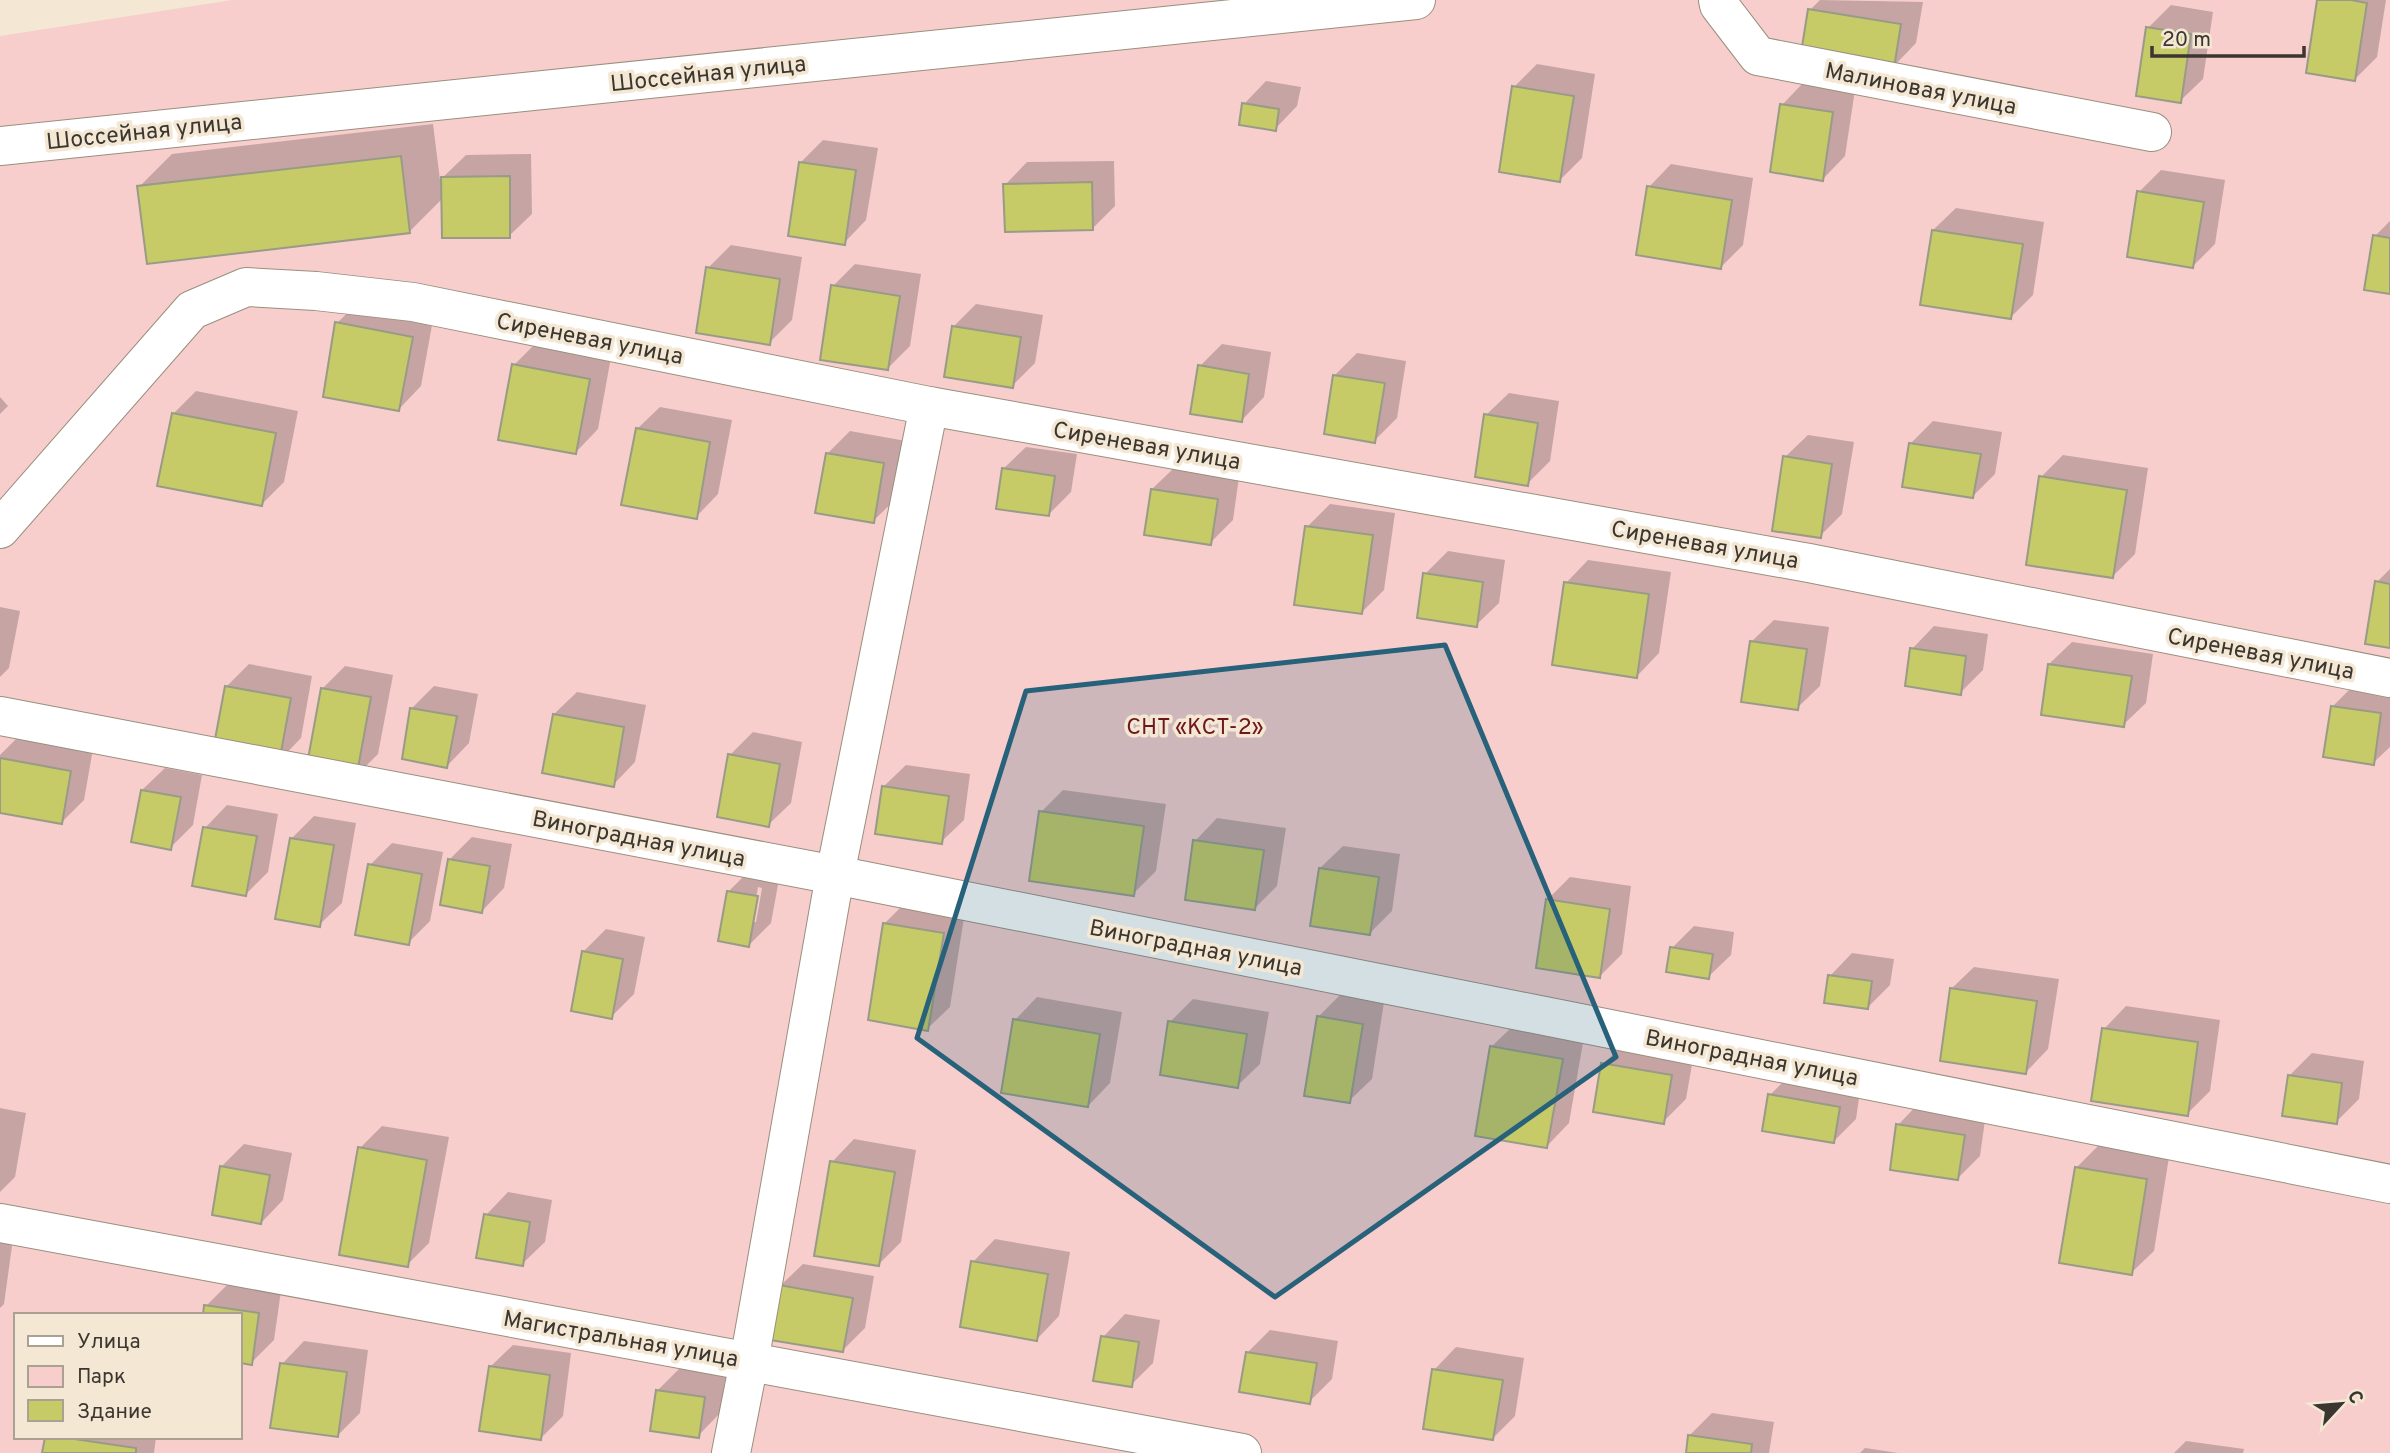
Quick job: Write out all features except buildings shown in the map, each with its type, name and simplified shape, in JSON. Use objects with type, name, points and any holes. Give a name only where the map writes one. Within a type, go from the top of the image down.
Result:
[{"type":"street","name":"Шоссейная улица","points":[[0,146],[1416,0]]},
{"type":"street","name":"Малиновая улица","points":[[1718,0],[1758,56],[2152,132]]},
{"type":"street","name":"Сиреневая улица","points":[[0,529],[192,310],[246,287],[316,291],[413,302],[929,407],[1809,563],[2390,678]]},
{"type":"street","points":[[731,1453],[835,876],[929,407]]},
{"type":"street","name":"Виноградная улица","points":[[0,716],[835,876],[2390,1184]]},
{"type":"street","name":"Магистральная улица","points":[[0,1223],[1242,1453]]},
{"type":"highlighted area","points":[[1445,645],[1616,1057],[1275,1297],[917,1038],[1026,691]]},
{"type":"green space","name":"СНТ «КСТ-2»","points":[[232,0],[2390,0],[2390,1453],[0,1453],[0,36]]}]
